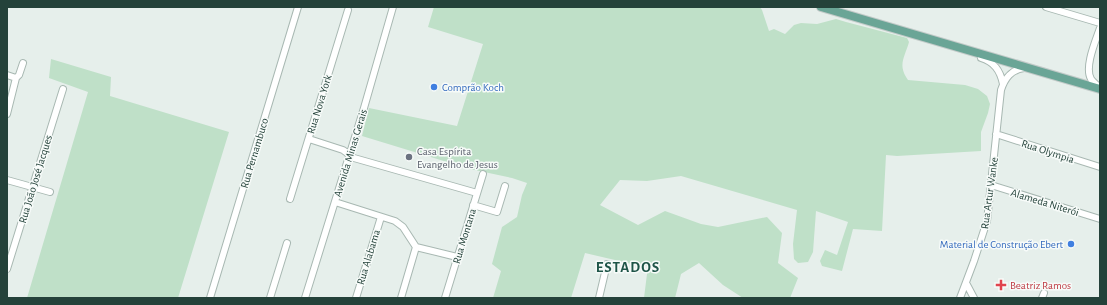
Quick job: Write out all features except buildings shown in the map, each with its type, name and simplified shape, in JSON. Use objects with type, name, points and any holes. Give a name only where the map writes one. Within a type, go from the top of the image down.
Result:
[{"type":"main road","points":[[821,7],[1100,88]]},
{"type":"street","name":"Rua Pernambuco","points":[[210,298],[298,7]]},
{"type":"street","name":"Avenida Minas Gerais","points":[[305,298],[350,155],[393,7]]},
{"type":"street","points":[[1046,7],[1100,22]]},
{"type":"street","name":"Rua Nova York","points":[[290,198],[348,10]]},
{"type":"street","points":[[1100,28],[1088,73],[1093,82],[1100,88]]},
{"type":"street","points":[[903,31],[931,42],[988,60],[999,71],[1003,84]]},
{"type":"street","points":[[7,114],[16,78],[19,75],[22,63]]},
{"type":"street","points":[[1003,84],[1005,78],[1013,71],[1028,67]]},
{"type":"street","points":[[7,75],[16,78]]},
{"type":"street","name":"Rua Artur Wanke","points":[[960,298],[986,221],[1003,84]]},
{"type":"street","name":"Rua João José Jacques","points":[[7,269],[63,89]]},
{"type":"street","name":"Rua Olympia","points":[[996,134],[1100,167]]},
{"type":"street","points":[[309,139],[343,150],[354,158],[477,193]]},
{"type":"street","name":"Rua Montana","points":[[445,298],[483,174]]},
{"type":"street","points":[[7,180],[50,192]]},
{"type":"street","name":"Alameda Niterói","points":[[991,185],[1100,220]]},
{"type":"street","points":[[474,205],[497,212],[504,186]]},
{"type":"street","points":[[335,202],[395,221],[403,227],[416,247],[457,257]]},
{"type":"street","name":"Rua Alabama","points":[[356,298],[381,217]]},
{"type":"street","points":[[270,298],[287,243]]},
{"type":"street","points":[[401,298],[416,247]]},
{"type":"street","points":[[599,298],[607,264]]},
{"type":"street","points":[[966,283],[974,298]]},
{"type":"green space","points":[[434,7],[760,7],[769,31],[774,29],[785,34],[794,25],[801,23],[817,24],[836,19],[907,38],[909,42],[902,65],[908,80],[965,85],[978,89],[987,96],[990,104],[981,132],[981,151],[897,156],[886,155],[882,231],[853,229],[842,271],[822,266],[820,261],[825,250],[837,255],[848,222],[816,211],[813,252],[808,262],[798,263],[794,259],[793,244],[797,210],[681,176],[647,181],[620,180],[600,205],[638,225],[665,211],[701,224],[718,227],[767,217],[782,233],[778,263],[798,278],[790,298],[743,298],[723,285],[699,263],[681,274],[675,298],[644,298],[648,266],[632,264],[585,253],[571,298],[493,298],[501,271],[492,264],[502,227],[517,217],[522,195],[527,183],[512,178],[470,169],[362,136],[369,108],[457,126],[483,44],[428,27]]},
{"type":"green space","points":[[51,59],[111,77],[110,96],[229,132],[178,298],[27,298],[88,92],[49,78]]},
{"type":"place","name":"Comprão Koch","points":[[434,87]]},
{"type":"place","name":"Casa Espírita Evangelho de Jesus","points":[[409,157]]},
{"type":"place","name":"Material de Construção Ebert","points":[[1071,244]]},
{"type":"place","name":"Beatriz Ramos","points":[[1001,285]]},
{"type":"district","name":"ESTADOS","points":[[628,267]]}]
